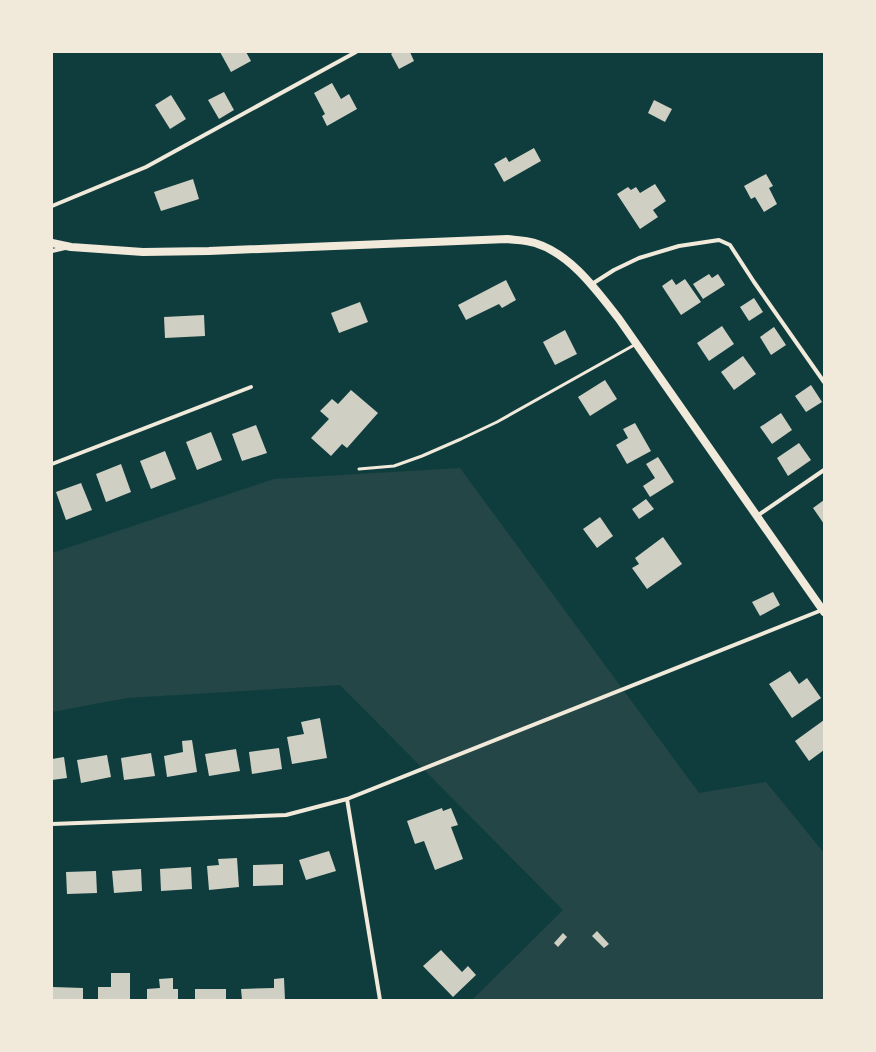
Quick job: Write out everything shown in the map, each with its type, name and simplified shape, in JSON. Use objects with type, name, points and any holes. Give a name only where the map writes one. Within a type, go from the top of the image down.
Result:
[{"type":"main road","points":[[52,243],[70,247],[143,252],[507,239],[535,243],[554,252],[575,268],[591,285],[636,344],[823,611]]},
{"type":"street","points":[[52,206],[146,167],[356,52]]},
{"type":"street","points":[[591,285],[614,270],[639,258],[679,246],[720,240],[730,244],[754,282],[824,382]]},
{"type":"street","points":[[52,251],[70,247]]},
{"type":"street","points":[[52,464],[251,387]]},
{"type":"street","points":[[756,516],[824,470]]},
{"type":"street","points":[[52,824],[286,815],[347,799],[823,611]]},
{"type":"street","points":[[347,799],[380,1000]]},
{"type":"lane","points":[[359,469],[394,466],[461,439],[498,422],[636,344]]},
{"type":"shaded area","points":[[460,468],[699,793],[766,782],[824,853],[824,1000],[472,1000],[563,910],[340,685],[127,698],[52,712],[52,553],[274,479]]},
{"type":"building","points":[[220,52],[246,52],[251,61],[231,72]]},
{"type":"building","points":[[394,52],[410,52],[414,61],[399,69],[391,54]]},
{"type":"building","points":[[332,83],[341,99],[349,94],[357,109],[327,126],[322,116],[325,114],[314,93]]},
{"type":"building","points":[[224,92],[234,110],[219,119],[208,100]]},
{"type":"building","points":[[171,95],[186,119],[170,129],[155,105]]},
{"type":"building","points":[[654,100],[672,109],[665,122],[648,113]]},
{"type":"building","points":[[534,148],[541,161],[504,182],[494,164],[506,157],[509,162]]},
{"type":"building","points":[[766,174],[773,186],[769,188],[777,204],[764,212],[755,197],[751,199],[744,186]]},
{"type":"building","points":[[193,179],[199,199],[161,211],[154,192]]},
{"type":"building","points":[[655,184],[666,201],[653,210],[658,217],[640,229],[617,194],[628,187],[631,190],[636,187],[640,193]]},
{"type":"building","points":[[709,274],[712,278],[718,274],[725,285],[703,299],[693,284]]},
{"type":"building","points":[[672,279],[676,285],[685,279],[701,302],[681,315],[662,286]]},
{"type":"building","points":[[506,280],[516,300],[502,308],[499,304],[466,320],[458,305]]},
{"type":"building","points":[[754,298],[763,312],[749,321],[740,307]]},
{"type":"building","points":[[360,302],[368,322],[339,333],[331,313]]},
{"type":"building","points":[[204,315],[205,336],[165,338],[164,317]]},
{"type":"building","points":[[722,326],[734,344],[709,361],[697,343]]},
{"type":"building","points":[[774,327],[786,345],[771,355],[760,337]]},
{"type":"building","points":[[565,330],[577,354],[555,365],[543,342]]},
{"type":"building","points":[[743,356],[756,374],[734,390],[721,372]]},
{"type":"building","points":[[605,380],[617,399],[590,416],[578,397]]},
{"type":"building","points":[[811,385],[822,402],[806,412],[795,396]]},
{"type":"building","points":[[351,390],[378,413],[347,448],[342,444],[331,456],[311,438],[329,419],[320,411],[332,399],[338,404]]},
{"type":"building","points":[[781,413],[792,430],[772,444],[760,427]]},
{"type":"building","points":[[635,423],[651,451],[627,464],[616,445],[628,438],[623,429]]},
{"type":"building","points":[[256,425],[267,453],[242,461],[232,434]]},
{"type":"building","points":[[211,432],[222,460],[197,470],[186,442]]},
{"type":"building","points":[[799,443],[811,460],[788,476],[777,458]]},
{"type":"building","points":[[165,451],[176,479],[151,489],[140,461]]},
{"type":"building","points":[[658,457],[674,482],[650,497],[643,486],[655,478],[646,464]]},
{"type":"building","points":[[121,464],[131,492],[106,502],[96,474]]},
{"type":"building","points":[[81,483],[92,510],[66,520],[56,492]]},
{"type":"building","points":[[646,499],[654,509],[639,519],[632,509]]},
{"type":"building","points":[[824,500],[824,524],[813,508]]},
{"type":"building","points":[[600,517],[613,536],[597,548],[583,529]]},
{"type":"building","points":[[663,537],[682,564],[647,589],[632,568],[639,564],[635,558]]},
{"type":"building","points":[[773,592],[780,605],[760,616],[752,602]]},
{"type":"building","points":[[790,671],[799,684],[807,678],[821,698],[792,718],[769,684]]},
{"type":"building","points":[[320,718],[327,758],[292,764],[287,737],[304,734],[301,722]]},
{"type":"building","points":[[824,720],[824,750],[809,761],[795,741]]},
{"type":"building","points":[[192,740],[197,772],[167,777],[164,756],[183,752],[182,741]]},
{"type":"building","points":[[279,748],[282,769],[252,774],[249,752]]},
{"type":"building","points":[[236,749],[240,771],[209,776],[205,754]]},
{"type":"building","points":[[151,753],[155,776],[124,780],[121,758]]},
{"type":"building","points":[[107,755],[111,777],[81,783],[77,760]]},
{"type":"building","points":[[64,757],[67,778],[52,780],[52,759]]},
{"type":"building","points":[[442,808],[443,811],[451,808],[458,825],[451,827],[463,859],[435,870],[424,841],[415,844],[407,821]]},
{"type":"building","points":[[329,851],[336,871],[306,880],[299,860]]},
{"type":"building","points":[[237,858],[239,887],[209,890],[207,866],[219,865],[218,859]]},
{"type":"building","points":[[283,864],[283,885],[253,886],[253,865]]},
{"type":"building","points":[[191,867],[192,889],[161,891],[160,869]]},
{"type":"building","points":[[141,869],[142,891],[114,893],[112,871]]},
{"type":"building","points":[[96,871],[97,893],[67,894],[66,872]]},
{"type":"building","points":[[597,931],[609,944],[604,948],[592,936]]},
{"type":"building","points":[[563,933],[567,937],[558,947],[554,943]]},
{"type":"building","points":[[441,950],[462,972],[468,966],[476,975],[453,997],[423,966]]},
{"type":"building","points":[[111,973],[130,973],[130,1000],[98,1000],[98,987],[111,987]]},
{"type":"building","points":[[173,978],[173,989],[178,989],[178,1000],[147,1000],[147,989],[160,988],[159,979]]},
{"type":"building","points":[[284,978],[285,1000],[242,1000],[241,989],[274,988],[274,979]]},
{"type":"building","points":[[53,987],[83,988],[83,1000],[52,1000]]},
{"type":"building","points":[[195,989],[226,989],[226,1000],[195,1000]]}]
